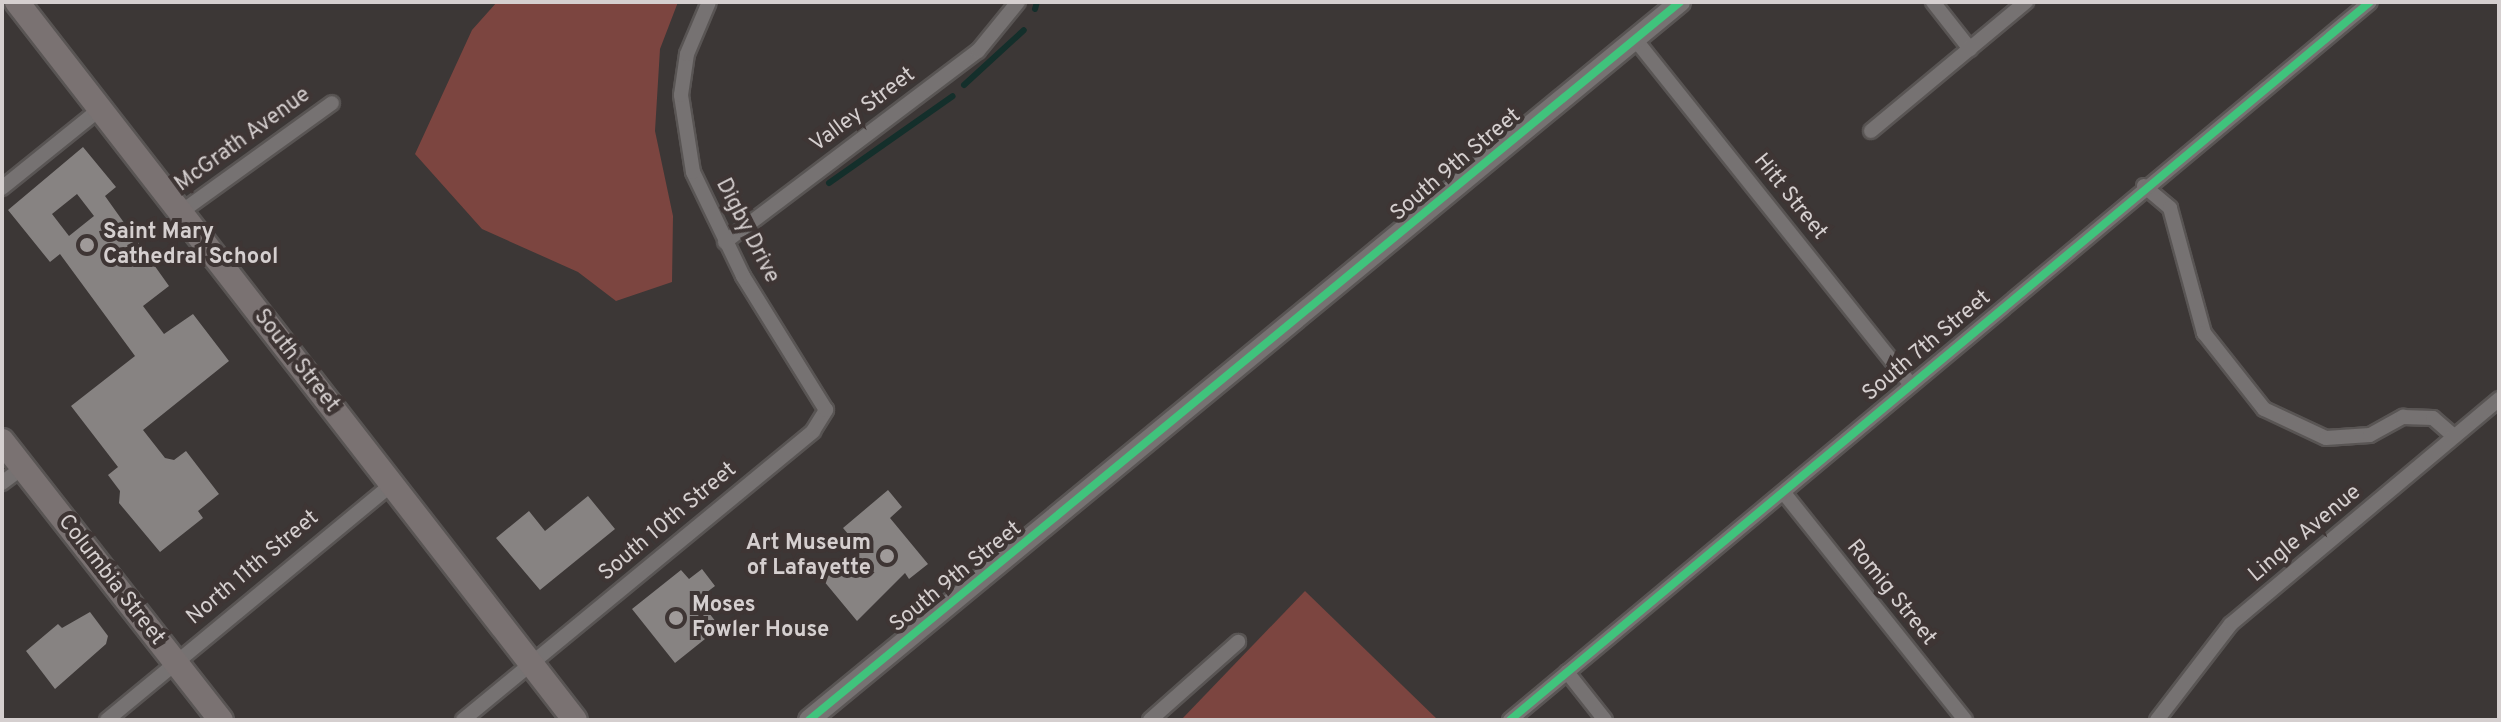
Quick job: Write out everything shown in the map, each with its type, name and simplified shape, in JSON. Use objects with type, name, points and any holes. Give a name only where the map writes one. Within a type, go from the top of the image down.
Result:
[{"type":"main road","name":"South Street","points":[[17,2],[575,720]]},
{"type":"main road","name":"Columbia Street","points":[[2,441],[221,720]]},
{"type":"street","name":"Digby Drive","points":[[709,2],[687,54],[681,95],[693,172],[725,242],[826,410]]},
{"type":"street","name":"Valley Street","points":[[725,242],[978,51],[1018,2]]},
{"type":"street","name":"South 9th Street","points":[[809,720],[1680,2]]},
{"type":"street","points":[[1933,2],[1970,49]]},
{"type":"street","points":[[1871,131],[2026,2]]},
{"type":"street","name":"South 7th Street","points":[[1510,720],[1784,493],[2144,186],[2370,2]]},
{"type":"street","name":"Hitt Street","points":[[1635,39],[1910,384]]},
{"type":"street","name":"McGrath Avenue","points":[[181,212],[332,103]]},
{"type":"street","points":[[2,188],[100,109]]},
{"type":"street","points":[[2144,186],[2170,208],[2204,333],[2264,409],[2326,438],[2370,435],[2403,417],[2433,418],[2454,436]]},
{"type":"street","name":"Lingle Avenue","points":[[2157,720],[2231,624],[2499,399]]},
{"type":"street","name":"South 10th Street","points":[[463,720],[813,431],[826,410]]},
{"type":"street","points":[[2,483],[23,467]]},
{"type":"street","name":"North 11th Street","points":[[107,720],[392,484]]},
{"type":"street","name":"Romig Street","points":[[1784,493],[1965,720]]},
{"type":"street","points":[[1150,720],[1238,642]]},
{"type":"street","points":[[1567,672],[1605,720]]},
{"type":"shaded area","points":[[497,2],[678,2],[660,49],[655,131],[673,216],[672,282],[616,301],[578,272],[482,229],[415,154],[472,30]]},
{"type":"shaded area","points":[[1305,591],[1438,720],[1181,720]]},
{"type":"building","points":[[83,147],[116,187],[105,196],[169,286],[143,306],[164,334],[193,314],[229,361],[143,430],[165,458],[174,460],[186,451],[219,494],[198,511],[203,518],[160,552],[119,503],[120,491],[108,475],[118,467],[71,406],[135,356],[60,254],[50,262],[8,210]],"holes":[[[77,194],[94,216],[69,236],[52,214]]]},
{"type":"building","name":"Art Museum of Lafayette","points":[[888,490],[902,507],[890,518],[928,564],[909,579],[905,573],[857,621],[823,580],[861,549],[843,528]]},
{"type":"building","points":[[588,496],[615,529],[540,590],[496,538],[529,511],[545,531]]},
{"type":"building","name":"Moses Fowler House","points":[[702,569],[715,586],[698,599],[720,627],[675,663],[632,609],[681,570],[689,579]]},
{"type":"building","points":[[90,612],[108,636],[106,644],[55,689],[26,651],[58,624],[62,628]]},
{"type":"waterway","points":[[1035,9],[1037,2]]},
{"type":"waterway","points":[[964,85],[1024,30]]},
{"type":"waterway","points":[[829,183],[953,96]]},
{"type":"cycle path","points":[[809,720],[1680,2]]},
{"type":"cycle path","points":[[1510,720],[2370,2]]},
{"type":"place","name":"Saint Mary Cathedral School","points":[[87,245]]},
{"type":"place","name":"Art Museum of Lafayette","points":[[887,556]]},
{"type":"place","name":"Moses Fowler House","points":[[676,618]]}]
